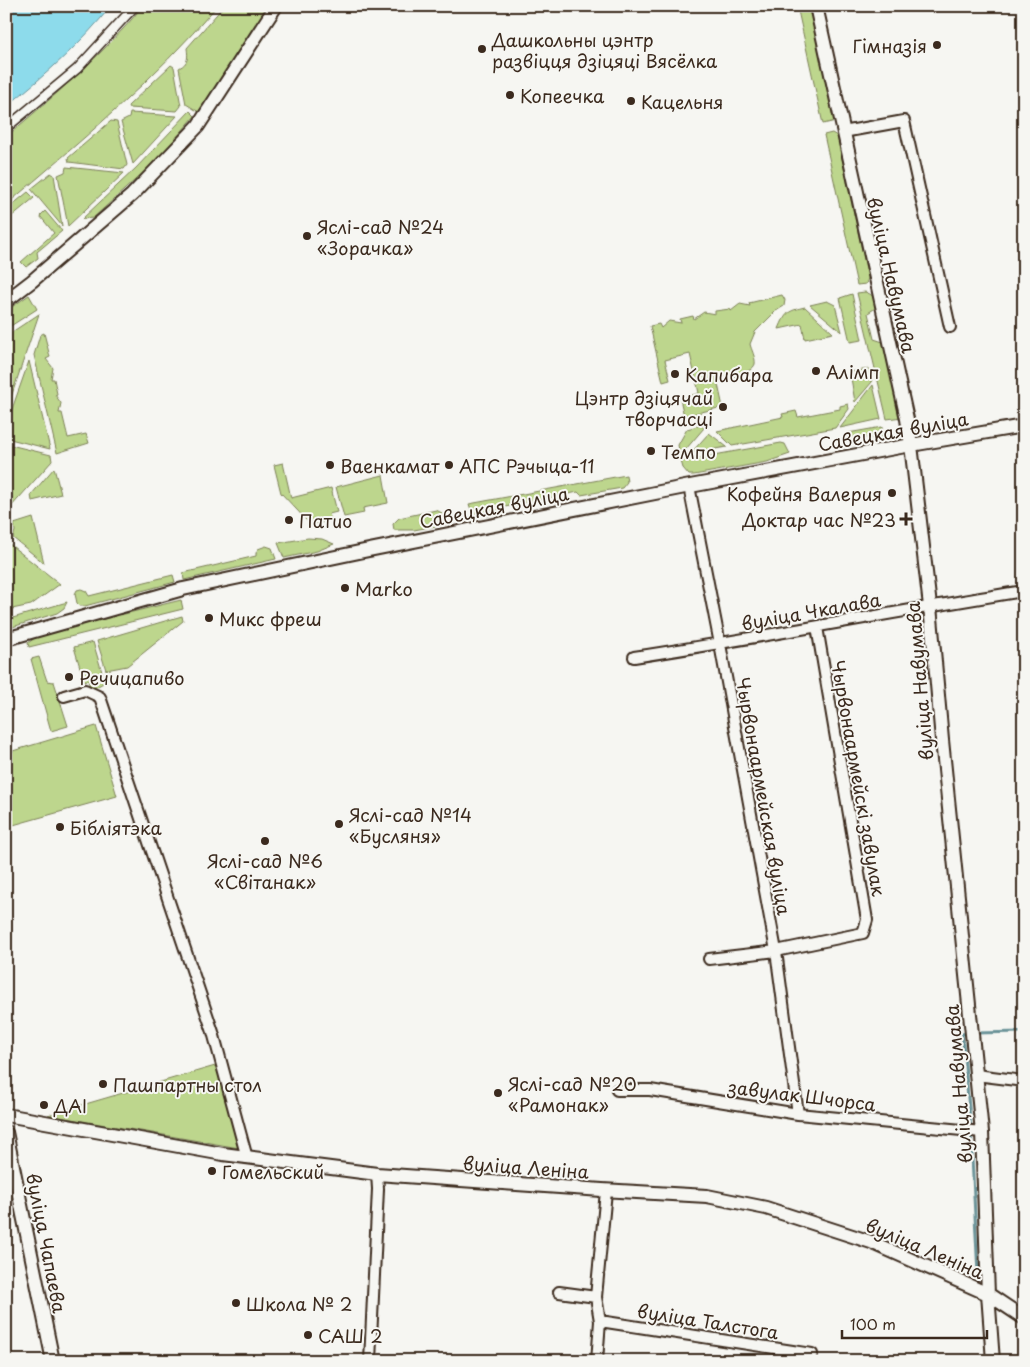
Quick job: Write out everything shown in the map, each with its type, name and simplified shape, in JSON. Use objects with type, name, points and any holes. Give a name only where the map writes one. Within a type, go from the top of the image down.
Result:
[{"type":"street","points":[[6,128],[77,69],[135,6]]},
{"type":"street","points":[[6,301],[132,195],[198,126],[276,6]]},
{"type":"street","name":"вуліца Навумава","points":[[816,6],[907,419],[930,606],[982,1132],[988,1294],[993,1361]]},
{"type":"street","points":[[843,132],[904,121],[950,327]]},
{"type":"street","name":"Савецкая вуліца","points":[[6,639],[183,589],[469,529],[689,486],[1024,426]]},
{"type":"street","name":"Чырвонаармейская вуліца","points":[[689,486],[776,951],[798,1114]]},
{"type":"street","name":"вуліца Чкалава","points":[[634,657],[720,644],[1024,591]]},
{"type":"street","name":"Чырвонаармейскі завулак","points":[[776,951],[863,933],[867,920],[817,627]]},
{"type":"street","points":[[64,696],[85,690],[100,697],[213,1032],[247,1158]]},
{"type":"street","points":[[710,959],[776,951]]},
{"type":"street","points":[[976,1075],[1024,1081]]},
{"type":"street","name":"завулак Шчорса","points":[[617,1090],[650,1090],[798,1114],[982,1132]]},
{"type":"street","name":"вуліца Леніна","points":[[6,1115],[247,1158],[377,1174],[606,1191],[707,1196],[766,1208],[871,1242],[988,1294],[1024,1318]]},
{"type":"street","name":"вуліца Чапаева","points":[[6,1132],[53,1361]]},
{"type":"street","points":[[370,1361],[378,1199],[377,1174]]},
{"type":"street","points":[[597,1361],[600,1320],[596,1296],[606,1191]]},
{"type":"street","points":[[559,1292],[596,1296]]},
{"type":"street","name":"вуліца Талстога","points":[[600,1320],[812,1354]]},
{"type":"green space","points":[[143,6],[217,6],[142,85],[89,134],[6,205],[6,137],[95,58]]},
{"type":"green space","points":[[224,6],[271,6],[223,81],[199,112],[186,104],[179,68],[186,62],[188,57],[187,48]]},
{"type":"green space","points":[[797,6],[811,6],[836,121],[823,124]]},
{"type":"green space","points":[[171,65],[174,67],[181,106],[177,111],[129,108],[128,106]]},
{"type":"green space","points":[[190,111],[195,116],[156,161],[93,218],[82,219],[136,168]]},
{"type":"green space","points":[[130,113],[177,116],[133,164],[121,122],[129,118]]},
{"type":"green space","points":[[111,121],[117,122],[127,165],[124,169],[69,162],[68,158]]},
{"type":"green space","points":[[832,133],[837,136],[868,278],[866,284],[857,285],[824,135]]},
{"type":"green space","points":[[66,167],[124,173],[68,226],[58,175],[65,172]]},
{"type":"green space","points":[[51,173],[54,175],[62,226],[31,189]]},
{"type":"green space","points":[[28,192],[34,198],[6,221],[6,210]]},
{"type":"green space","points":[[45,211],[62,231],[37,252],[38,258],[26,267],[21,262],[54,233],[40,216]]},
{"type":"green space","points":[[865,292],[874,297],[876,301],[877,307],[868,313],[874,339],[886,343],[902,417],[887,419],[857,293]]},
{"type":"green space","points":[[852,294],[862,340],[850,342],[840,298]]},
{"type":"green space","points":[[29,295],[37,309],[6,329],[6,311]]},
{"type":"green space","points":[[782,295],[785,300],[784,306],[776,311],[755,332],[750,344],[755,362],[753,367],[738,375],[717,380],[723,407],[684,416],[680,399],[699,393],[690,354],[665,360],[670,380],[663,382],[650,326],[659,324],[661,328],[669,321],[681,323],[680,319],[693,316],[694,319],[704,312],[715,314],[715,311],[730,309],[731,311],[740,304],[750,306],[749,303]]},
{"type":"green space","points":[[827,301],[835,305],[842,332],[810,305]]},
{"type":"green space","points":[[805,307],[833,333],[805,339],[802,324],[779,329],[788,313]]},
{"type":"green space","points":[[39,314],[6,412],[6,336]]},
{"type":"green space","points":[[44,333],[50,357],[46,359],[53,368],[51,379],[54,379],[57,394],[55,395],[61,403],[59,413],[62,413],[68,438],[86,434],[89,443],[57,453],[34,355],[40,335]]},
{"type":"green space","points":[[29,361],[50,449],[6,438],[6,426]]},
{"type":"green space","points":[[869,369],[872,382],[855,402],[850,372]]},
{"type":"green space","points":[[873,385],[881,419],[840,428]]},
{"type":"green space","points":[[848,404],[849,409],[835,428],[732,446],[717,431],[783,417],[782,414],[796,411],[798,417],[840,409],[840,406]]},
{"type":"green space","points":[[701,425],[704,428],[680,456],[678,445],[687,429]]},
{"type":"green space","points":[[882,427],[882,438],[846,438],[848,433]]},
{"type":"green space","points":[[709,433],[727,447],[691,453]]},
{"type":"green space","points":[[781,443],[785,444],[790,454],[767,462],[689,475],[683,468],[681,461]]},
{"type":"green space","points":[[6,444],[51,455],[52,461],[10,508],[6,503]]},
{"type":"green space","points":[[283,463],[291,498],[331,488],[337,512],[329,514],[331,520],[311,525],[281,493],[274,465]]},
{"type":"green space","points":[[54,468],[61,494],[32,501],[31,495]]},
{"type":"green space","points":[[383,475],[388,503],[363,508],[364,513],[344,517],[336,487]]},
{"type":"green space","points":[[626,475],[627,482],[622,488],[581,495],[578,492],[505,507],[503,512],[488,516],[475,513],[471,510],[469,504]]},
{"type":"green space","points":[[436,510],[444,514],[446,524],[414,530],[394,530],[393,524],[399,518]]},
{"type":"green space","points":[[33,518],[44,563],[13,538],[14,524]]},
{"type":"green space","points":[[308,538],[322,539],[334,544],[317,551],[284,558],[278,543]]},
{"type":"green space","points":[[8,543],[60,584],[31,605],[12,609],[6,588],[6,546]]},
{"type":"green space","points":[[266,546],[272,548],[276,559],[184,580],[183,573],[256,556],[258,549]]},
{"type":"green space","points":[[173,575],[175,582],[85,606],[80,606],[77,603],[75,594],[77,590],[86,591],[89,596]]},
{"type":"green space","points":[[181,600],[183,609],[29,647],[28,643],[39,635]]},
{"type":"green space","points":[[67,602],[64,608],[57,613],[6,629],[6,620]]},
{"type":"green space","points":[[182,616],[183,621],[127,666],[106,670],[97,641]]},
{"type":"green space","points":[[93,642],[105,682],[91,690],[88,680],[84,681],[74,647]]},
{"type":"green space","points":[[39,657],[47,681],[54,682],[68,726],[51,731],[31,659]]},
{"type":"green space","points":[[96,726],[117,796],[6,827],[6,753]]},
{"type":"green space","points":[[222,1064],[245,1149],[48,1115]]},
{"type":"water","points":[[6,6],[111,6],[62,59],[6,107]]},
{"type":"waterway","points":[[974,1033],[1024,1032]]},
{"type":"waterway","points":[[968,1033],[962,1034],[970,1119],[978,1274]]},
{"type":"place","name":"Гімназія","points":[[937,45]]},
{"type":"place","name":"Дашкольны цэнтр развіцця дзіцяці Вясёлка","points":[[482,49]]},
{"type":"place","name":"Копеечка","points":[[510,95]]},
{"type":"place","name":"Кацельня","points":[[631,101]]},
{"type":"place","name":"Яслі-сад №24 «Зорачка»","points":[[307,236]]},
{"type":"place","name":"Алімп","points":[[816,371]]},
{"type":"place","name":"Капибара","points":[[675,374]]},
{"type":"place","name":"Цэнтр дзіцячай творчасці","points":[[723,407]]},
{"type":"place","name":"Темпо","points":[[651,451]]},
{"type":"place","name":"Ваенкамат","points":[[330,465]]},
{"type":"place","name":"АПС Рэчыца-11","points":[[449,465]]},
{"type":"place","name":"Кофейня Валерия","points":[[892,493]]},
{"type":"place","name":"Доктар час №23","points":[[906,519]]},
{"type":"place","name":"Патио","points":[[289,520]]},
{"type":"place","name":"Marko","points":[[345,588]]},
{"type":"place","name":"Микс фреш","points":[[209,618]]},
{"type":"place","name":"Речицапиво","points":[[69,677]]},
{"type":"place","name":"Яслі-сад №14 «Бусляня»","points":[[339,824]]},
{"type":"place","name":"Бібліятэка","points":[[60,827]]},
{"type":"place","name":"Яслі-сад №6 «Світанак»","points":[[265,841]]},
{"type":"place","name":"Пашпартны стол","points":[[103,1084]]},
{"type":"place","name":"Яслі-сад №20 «Рамонак»","points":[[498,1093]]},
{"type":"place","name":"ДАІ","points":[[44,1105]]},
{"type":"place","name":"Гомельский","points":[[212,1171]]},
{"type":"place","name":"Школа № 2","points":[[236,1303]]},
{"type":"place","name":"САШ 2","points":[[308,1335]]}]
